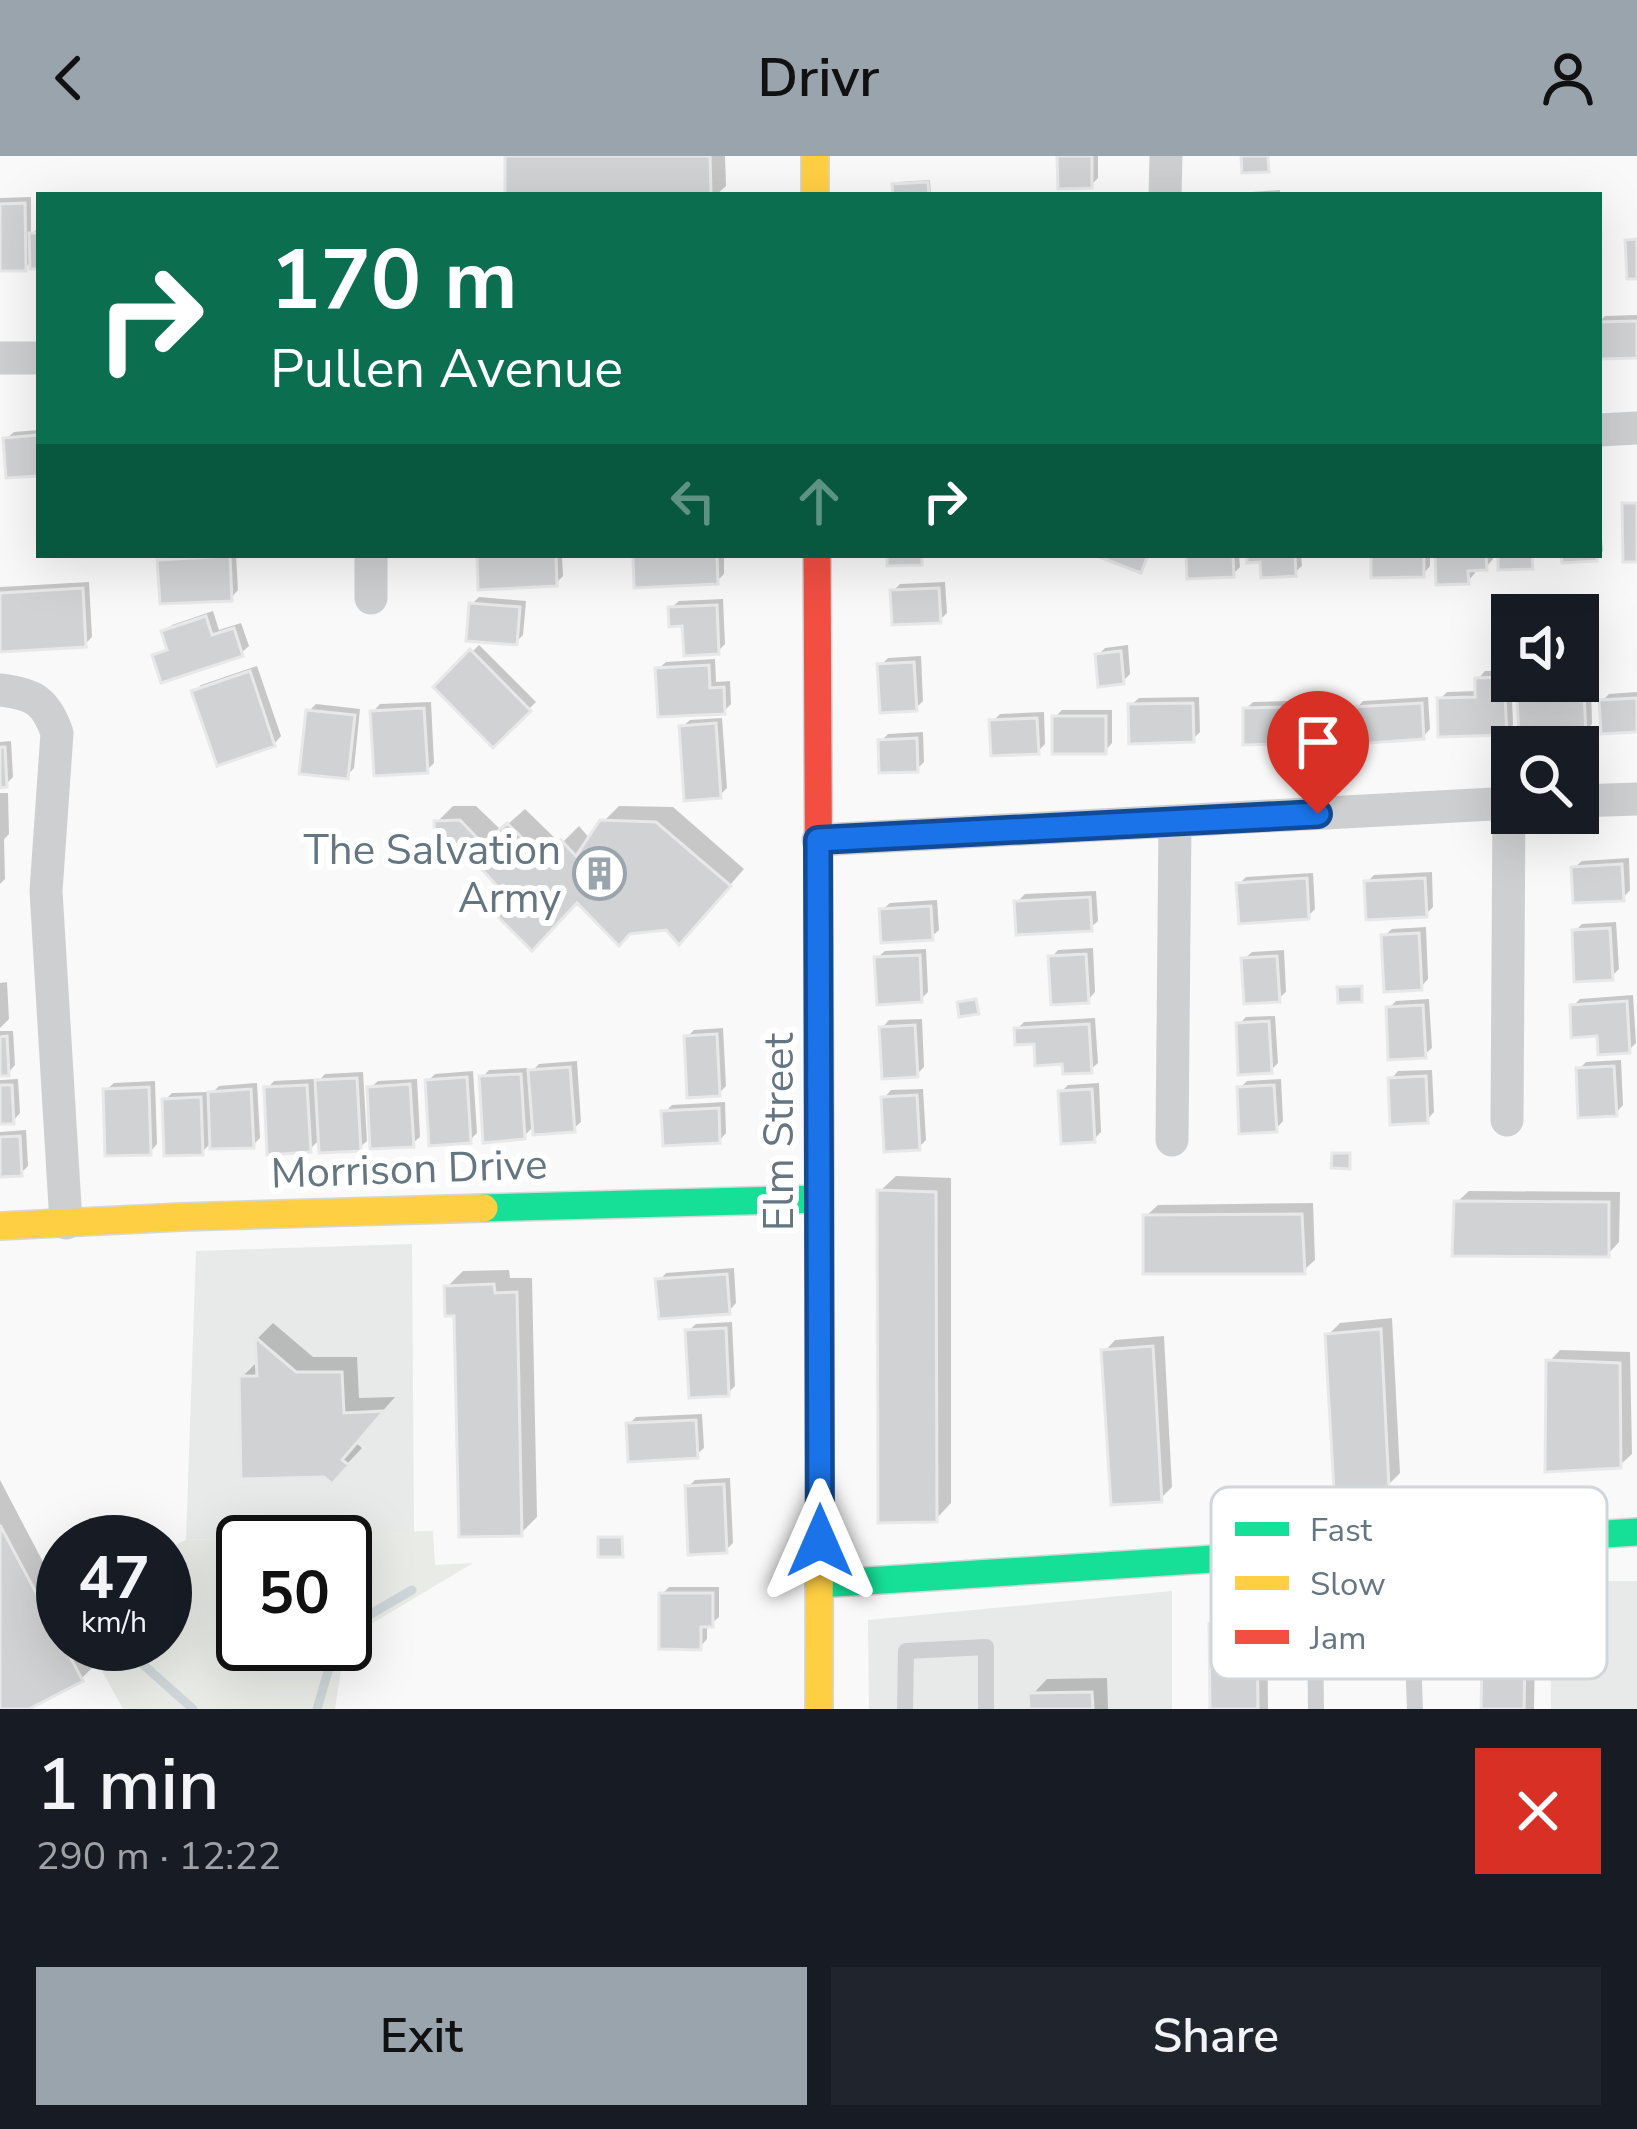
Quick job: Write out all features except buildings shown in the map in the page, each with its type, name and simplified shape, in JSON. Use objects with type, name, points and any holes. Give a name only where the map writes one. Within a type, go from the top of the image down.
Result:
[{"type":"street","points":[[815,156],[815,192]]},
{"type":"street","points":[[1166,156],[1166,192]]},
{"type":"street","points":[[0,358],[36,358]]},
{"type":"street","points":[[1602,430],[1637,428]]},
{"type":"street","points":[[371,558],[371,598]]},
{"type":"street","name":"Elm Street","points":[[817,558],[819,1709]]},
{"type":"street","points":[[0,690],[33,699],[49,711],[57,733],[46,891],[65,1223]]},
{"type":"street","points":[[1599,800],[1637,799]]},
{"type":"street","points":[[818,840],[1491,804]]},
{"type":"street","points":[[1172,1140],[1174,822]]},
{"type":"street","points":[[1507,1120],[1511,834]]},
{"type":"street","name":"Morrison Drive","points":[[0,1226],[820,1199]]},
{"type":"street","points":[[1607,1534],[1637,1532]]},
{"type":"street","points":[[819,1584],[1211,1560]]},
{"type":"lane","points":[[905,1709],[906,1651],[986,1646],[986,1709]]},
{"type":"lane","points":[[1316,1679],[1316,1709]]},
{"type":"lane","points":[[1414,1679],[1415,1709]]},
{"type":"shaded area","points":[[412,1244],[414,1532],[372,1533],[372,1515],[216,1515],[216,1539],[192,1540],[192,1515],[187,1515],[196,1251]]},
{"type":"shaded area","points":[[433,1531],[435,1565],[473,1563],[372,1623],[372,1533]]},
{"type":"shaded area","points":[[216,1539],[216,1671],[341,1671],[335,1709],[123,1709],[102,1671],[192,1671],[192,1540]]},
{"type":"shaded area","points":[[1607,1581],[1637,1581],[1637,1709],[1551,1709],[1551,1679],[1607,1679]]},
{"type":"shaded area","points":[[1172,1591],[1172,1709],[869,1709],[868,1620]]},
{"type":"waterway","points":[[372,1613],[412,1590]]},
{"type":"waterway","points":[[150,1671],[193,1709]]},
{"type":"waterway","points":[[317,1709],[328,1671]]},
{"type":"traffic: fast","points":[[484,1208],[820,1199]]},
{"type":"traffic: fast","points":[[1607,1534],[1637,1532]]},
{"type":"traffic: fast","points":[[819,1584],[1211,1559]]},
{"type":"traffic: slow","points":[[815,156],[815,192]]},
{"type":"traffic: slow","points":[[819,1709],[820,1182]]},
{"type":"traffic: slow","points":[[0,1226],[484,1208]]},
{"type":"traffic: jam","points":[[817,558],[820,1182]]},
{"type":"place","name":"The Salvation Army","points":[[600,873]]},
{"type":"route","points":[[820,1541],[818,840],[1318,814]]}]
